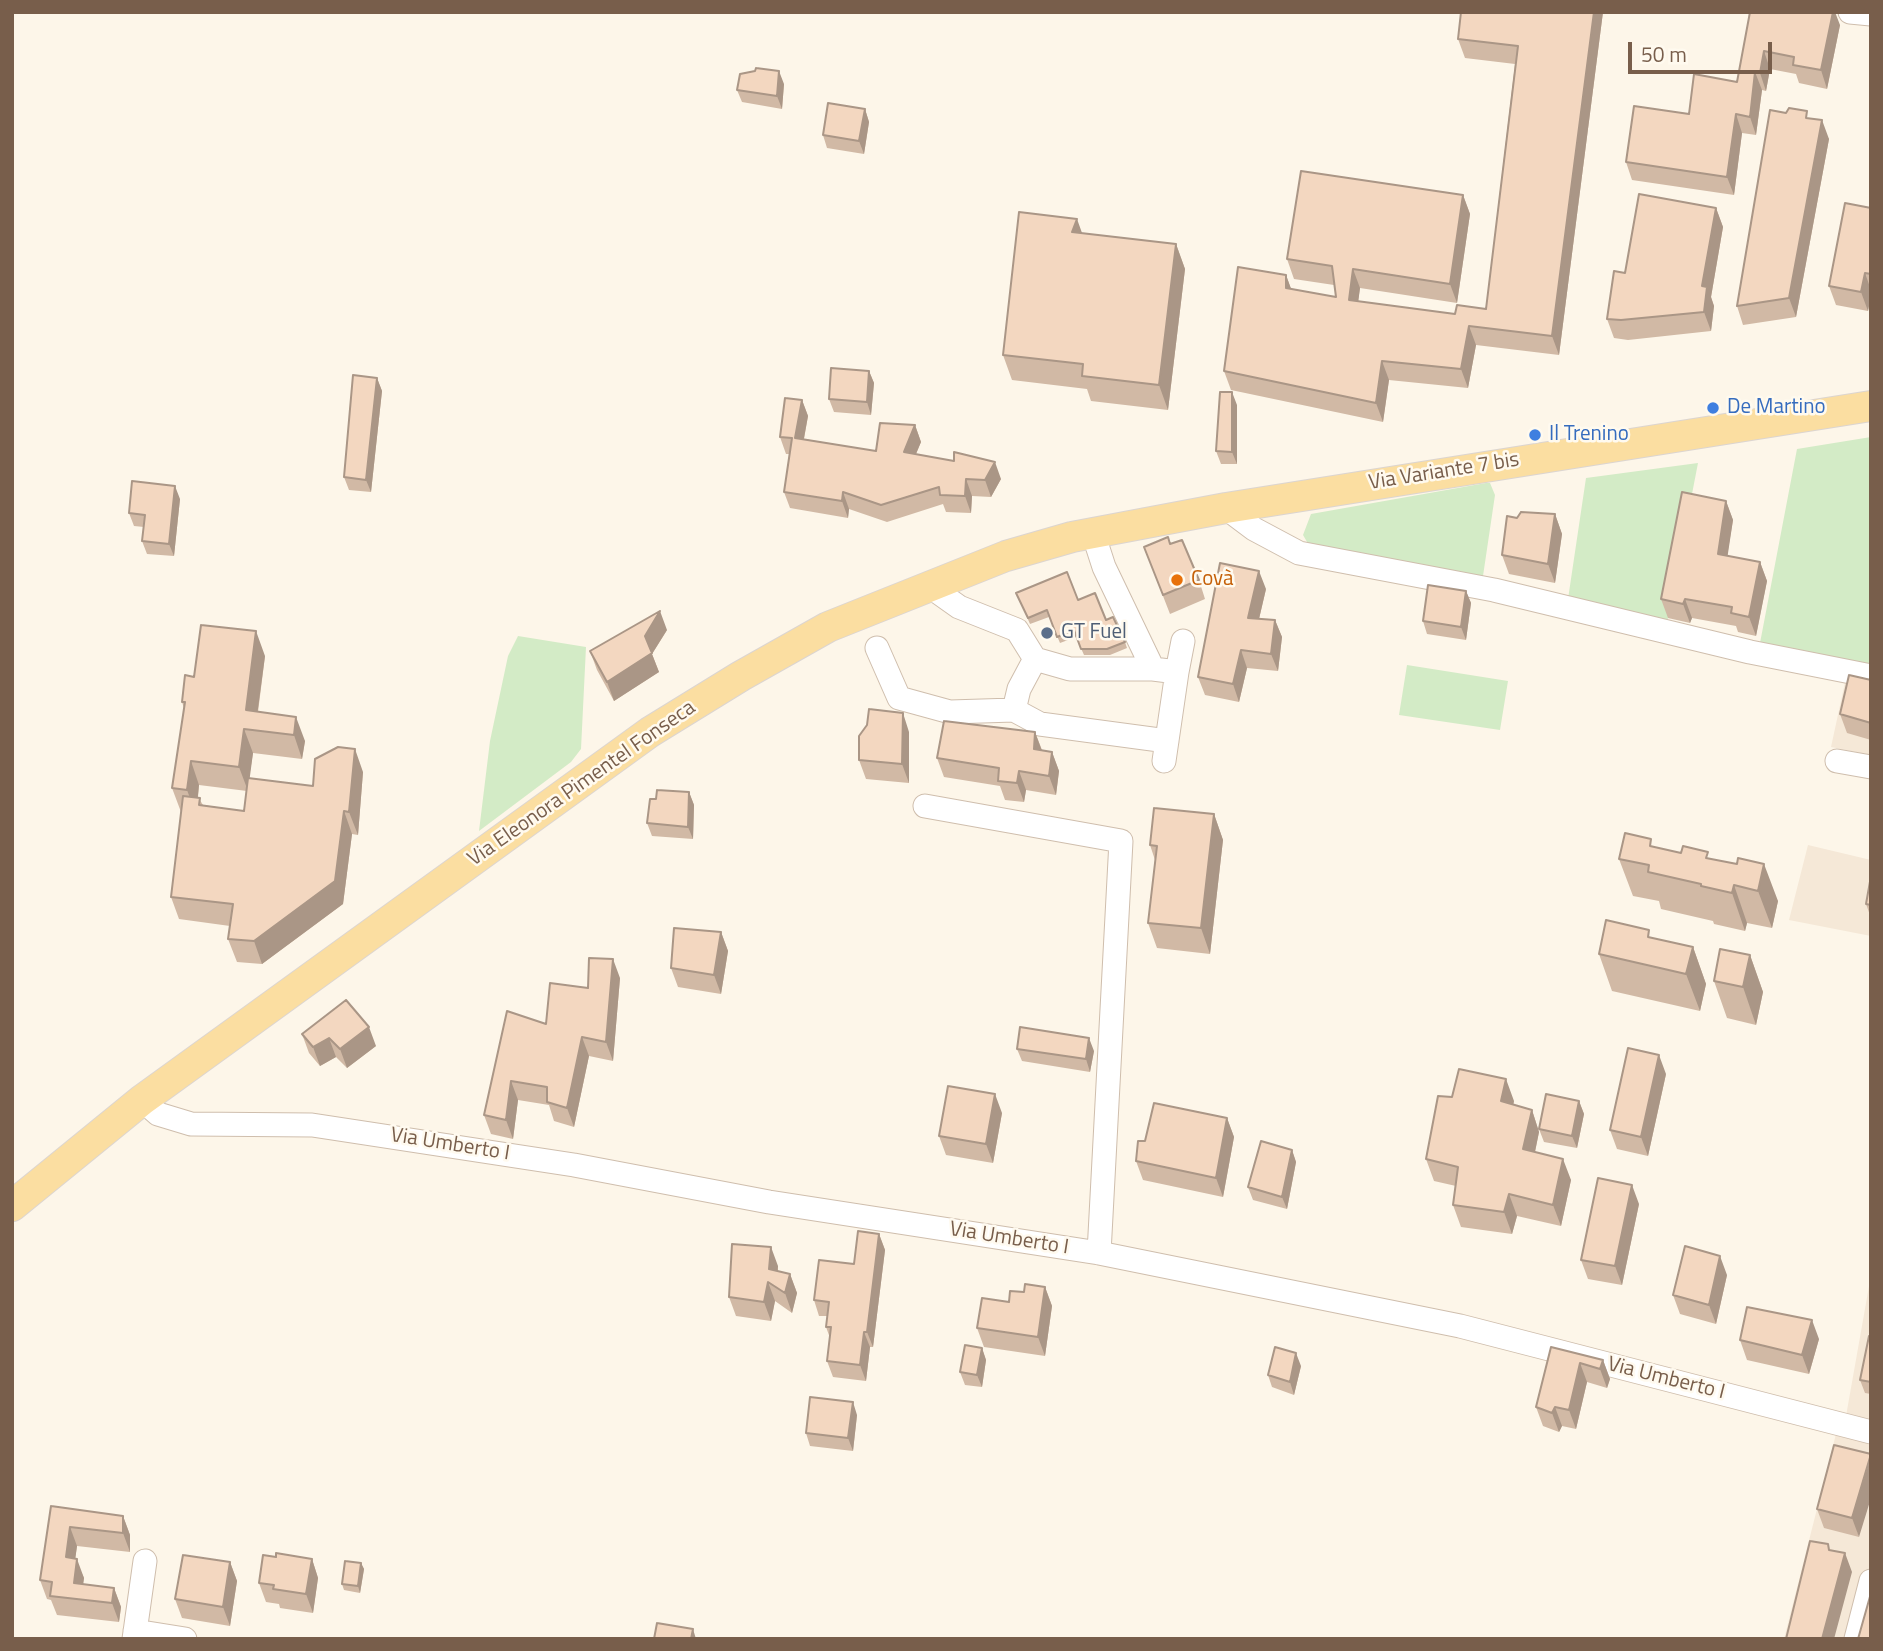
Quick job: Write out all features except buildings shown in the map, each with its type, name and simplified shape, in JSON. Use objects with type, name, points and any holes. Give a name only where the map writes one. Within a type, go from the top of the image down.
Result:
[{"type":"main road","name":"Via Variante 7 bis","points":[[1226,508],[1871,406]]},
{"type":"main road","name":"Via Eleonora Pimentel Fonseca","points":[[12,1206],[142,1100],[650,732],[741,676],[828,627],[1006,556],[1093,533],[1226,508]]},
{"type":"street","points":[[1850,12],[1871,14]]},
{"type":"street","points":[[1226,508],[1254,529],[1299,553],[1494,590],[1750,652],[1871,676]]},
{"type":"street","points":[[1093,533],[1104,567],[1153,670]]},
{"type":"street","points":[[928,585],[959,607],[1017,630],[1035,659],[1083,670],[1177,672]]},
{"type":"street","points":[[877,648],[899,698],[950,712],[1013,710],[1040,724],[1166,751],[1183,640]]},
{"type":"street","points":[[1013,710],[1018,689],[1035,659]]},
{"type":"street","points":[[1837,761],[1871,767]]},
{"type":"street","points":[[925,806],[1121,841],[1099,1253]]},
{"type":"street","name":"Via Umberto I","points":[[142,1100],[158,1114],[191,1124],[326,1126],[574,1165],[769,1202],[1099,1253],[1460,1326],[1871,1432]]},
{"type":"street","points":[[145,1562],[134,1635],[185,1639]]},
{"type":"street","points":[[1856,1639],[1871,1581]]},
{"type":"shaded area","points":[[1849,664],[1871,668],[1871,755],[1831,747]]},
{"type":"shaded area","points":[[1808,845],[1871,860],[1871,936],[1789,920]]},
{"type":"shaded area","points":[[1871,1275],[1871,1422],[1846,1416]]},
{"type":"shaded area","points":[[1836,1434],[1871,1443],[1871,1639],[1784,1639]]},
{"type":"green space","points":[[1871,437],[1871,668],[1760,643],[1797,449]]},
{"type":"green space","points":[[1698,463],[1667,623],[1568,599],[1586,478]]},
{"type":"green space","points":[[1490,483],[1495,495],[1483,576],[1310,547],[1303,535],[1311,514]]},
{"type":"green space","points":[[518,636],[586,647],[581,749],[571,762],[479,831],[490,741],[508,656]]},
{"type":"green space","points":[[1407,665],[1508,681],[1500,730],[1399,715]]},
{"type":"place","name":"De Martino","points":[[1713,408]]},
{"type":"place","name":"Il Trenino","points":[[1535,435]]},
{"type":"place","name":"Covà","points":[[1177,580]]},
{"type":"place","name":"GT Fuel","points":[[1047,633]]}]
